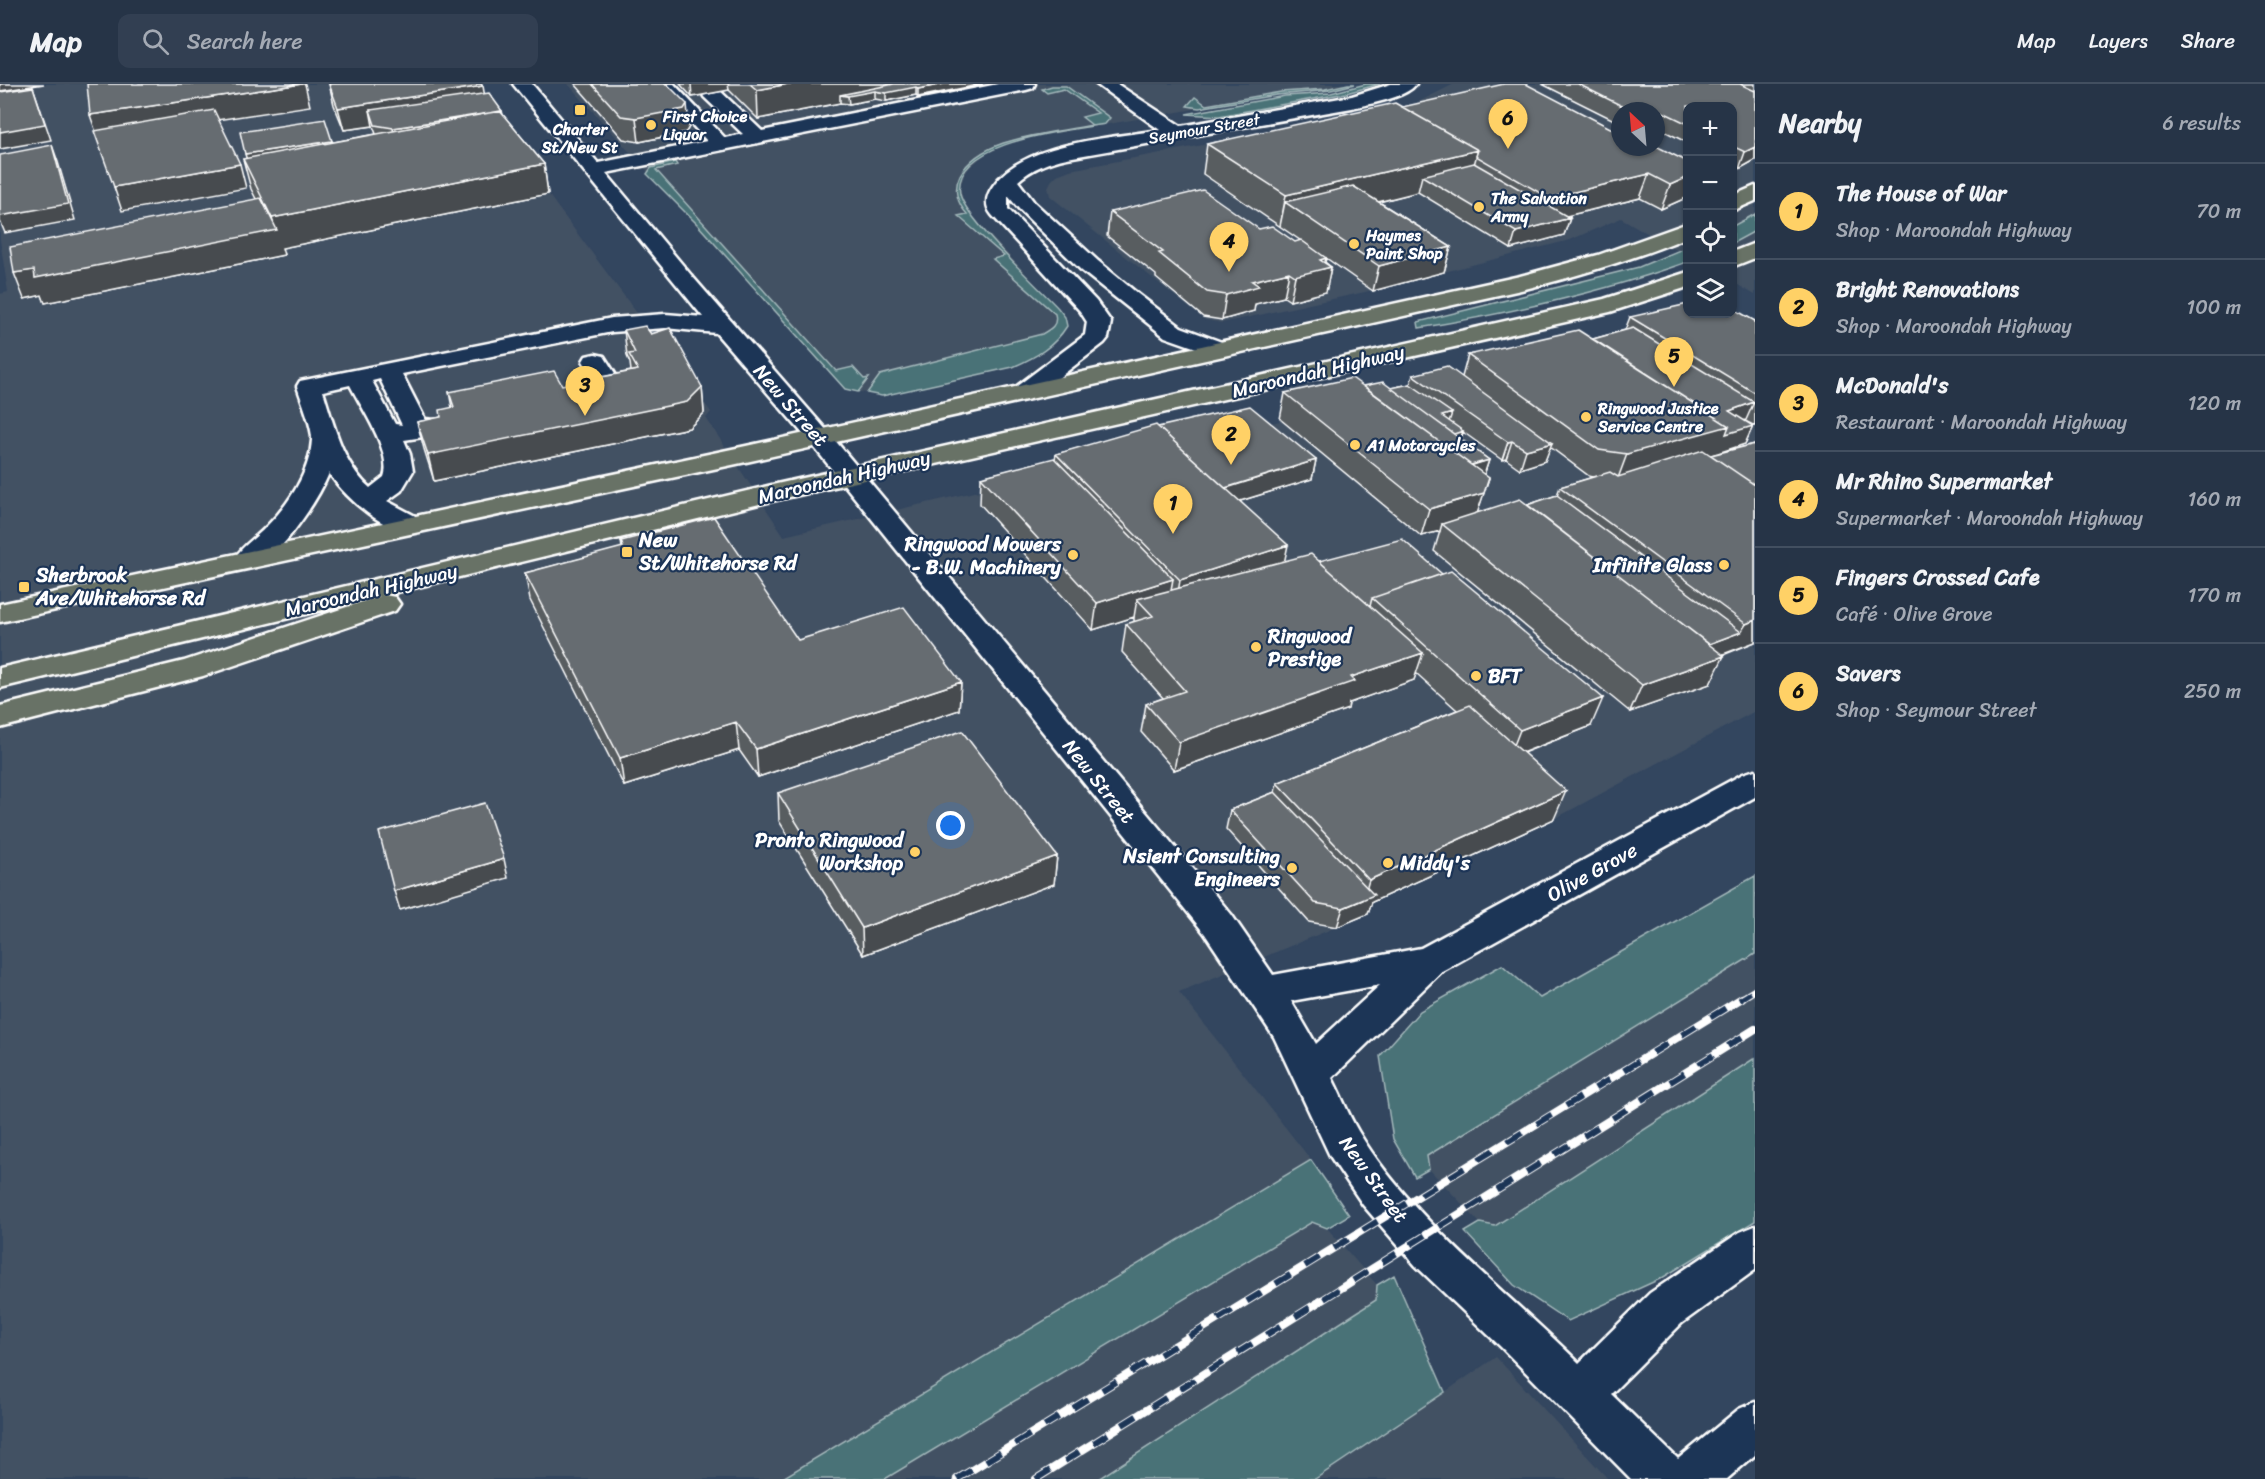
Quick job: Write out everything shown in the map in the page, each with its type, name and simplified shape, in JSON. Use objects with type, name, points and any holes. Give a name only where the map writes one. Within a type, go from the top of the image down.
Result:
[{"type":"highway","points":[[1737,202],[1755,192]]},
{"type":"highway","points":[[0,613],[819,437],[1564,272],[1652,244],[1683,231]]},
{"type":"highway","points":[[1737,258],[1755,250]]},
{"type":"highway","name":"Maroondah Highway","points":[[0,678],[850,476],[1610,305],[1683,284]]},
{"type":"highway","points":[[819,437],[832,445],[860,451],[902,447],[1425,332],[1548,319]]},
{"type":"highway","points":[[0,717],[192,669],[357,616],[501,558]]},
{"type":"street","name":"New Street","points":[[522,84],[593,170],[672,292],[722,326],[819,437],[1218,924],[1289,1028],[1344,1144],[1378,1192],[1431,1252],[1517,1332],[1664,1479]]},
{"type":"street","points":[[664,84],[721,145]]},
{"type":"street","points":[[593,170],[1026,84]]},
{"type":"street","points":[[1105,84],[1178,133]]},
{"type":"street","name":"Seymour Street","points":[[1007,181],[1018,168],[1047,156],[1352,102],[1384,94],[1407,84]]},
{"type":"street","points":[[711,93],[757,138]]},
{"type":"street","points":[[1026,391],[1096,338],[1099,322],[1088,306],[999,212],[995,204],[997,196],[1007,181],[1018,197],[1043,221],[1090,266],[1130,299],[1173,332],[1219,349]]},
{"type":"street","points":[[612,325],[645,313],[672,292]]},
{"type":"street","points":[[409,524],[369,500],[351,485],[338,466],[309,386],[612,325],[665,321],[722,326]]},
{"type":"street","points":[[568,402],[602,394],[607,390],[609,383],[595,361]]},
{"type":"street","points":[[386,430],[407,432],[446,427],[419,427],[414,423],[388,370]]},
{"type":"street","points":[[357,376],[386,430],[401,465],[401,473],[391,487],[369,500]]},
{"type":"street","points":[[248,559],[283,527],[301,503],[315,480],[326,437]]},
{"type":"street","name":"Olive Grove","points":[[1310,1074],[1429,961],[1755,782]]},
{"type":"street","name":"Olive Grove","points":[[1265,991],[1429,961]]},
{"type":"street","points":[[1579,1395],[1666,1308],[1755,1246]]},
{"type":"street","points":[[1691,1479],[1755,1425]]},
{"type":"shaded area","points":[[0,84],[470,84],[556,205],[711,412],[706,418],[784,536],[1704,323],[1755,353],[1755,711],[1554,819],[1361,907],[1368,914],[1179,992],[1311,1160],[781,1479],[0,1479],[0,294],[8,292],[0,240]]},
{"type":"shaded area","points":[[568,84],[1355,84],[1331,90],[1276,95],[1033,137],[1006,144],[985,154],[969,168],[964,176],[960,186],[964,204],[974,218],[1058,308],[1065,317],[1067,326],[1054,344],[1013,367],[882,396],[845,389]]},
{"type":"shaded area","points":[[1454,84],[1755,84],[1755,295],[1737,284],[1737,102],[1683,102],[1683,254],[1621,218],[1570,240],[1365,292],[1222,323],[1205,320],[1050,196],[1048,187],[1051,181],[1057,175],[1070,170],[1410,106]]},
{"type":"shaded area","points":[[1755,954],[1755,1058],[1495,1226],[1480,1223],[1429,1169],[1427,1156]]},
{"type":"shaded area","points":[[1312,1222],[1327,1228],[1377,1285],[1376,1300],[1098,1479],[885,1479]]},
{"type":"shaded area","points":[[1496,1357],[1608,1479],[1315,1479],[1445,1392]]},
{"type":"green space","points":[[1355,84],[1331,90],[1276,95],[1199,108],[1187,106],[1195,97],[1206,105],[1281,92],[1325,89]]},
{"type":"green space","points":[[1366,84],[1380,84],[1346,93],[1219,116],[1186,114],[1285,96],[1331,93]]},
{"type":"green space","points":[[1066,86],[1110,118],[1105,124],[1016,141],[993,150],[974,161],[962,176],[960,194],[965,205],[988,235],[1058,308],[1065,317],[1067,326],[1044,351],[1013,367],[882,396],[867,393],[880,375],[1042,334],[1055,324],[1055,314],[993,259],[1004,256],[958,216],[967,214],[959,201],[957,191],[960,175],[970,162],[984,152],[1019,138],[1092,125],[1082,117],[1098,113],[1064,89],[1047,93],[1042,89]]},
{"type":"green space","points":[[675,162],[677,165],[656,170],[836,371],[853,367],[864,379],[869,378],[858,392],[845,389],[697,224],[647,174],[651,168]]},
{"type":"green space","points":[[1755,214],[1755,231],[1737,241],[1737,224]]},
{"type":"green space","points":[[1683,249],[1683,263],[1622,283],[1521,309],[1419,328],[1418,322],[1639,267]]},
{"type":"green space","points":[[1755,876],[1755,954],[1427,1156],[1429,1169],[1415,1177],[1393,1139],[1380,1056],[1420,1011],[1502,965],[1540,998]]},
{"type":"green space","points":[[1755,1058],[1755,1221],[1662,1278],[1568,1321],[1514,1285],[1465,1232],[1480,1223],[1495,1226]]},
{"type":"green space","points":[[1311,1160],[1349,1215],[1327,1228],[1312,1222],[885,1479],[781,1479]]},
{"type":"green space","points":[[1394,1275],[1445,1392],[1315,1479],[1098,1479],[1376,1300],[1377,1285]]},
{"type":"building","points":[[87,84],[302,84],[90,115]]},
{"type":"building","points":[[329,84],[481,84],[483,86],[338,108]]},
{"type":"building","points":[[592,84],[667,84],[687,104],[684,109],[636,118],[621,116]]},
{"type":"building","points":[[750,84],[788,84],[757,90]]},
{"type":"building","points":[[894,84],[944,84],[886,93],[875,91],[848,96],[840,95]]},
{"type":"building","points":[[1504,84],[1526,84],[1611,128],[1611,156],[1665,156],[1665,150],[1683,160],[1683,179],[1670,185],[1649,174],[1549,198],[1476,156],[1478,150],[1402,107]]},
{"type":"building","points":[[1578,84],[1740,84],[1755,91],[1755,147],[1745,152],[1737,148],[1737,102],[1683,102],[1683,122],[1665,113],[1665,102],[1614,102]]},
{"type":"building","points":[[33,87],[45,124],[0,132],[0,92]]},
{"type":"building","points":[[489,93],[502,111],[393,128],[375,125],[370,110]]},
{"type":"building","points":[[1395,103],[1478,150],[1286,195],[1207,144]]},
{"type":"building","points":[[214,110],[240,164],[114,187],[94,131]]},
{"type":"building","points":[[500,111],[544,164],[272,218],[243,159]]},
{"type":"building","points":[[325,119],[332,141],[245,154],[240,132]]},
{"type":"building","points":[[52,145],[68,204],[0,216],[0,155]]},
{"type":"building","points":[[1474,163],[1570,218],[1516,232],[1422,176]]},
{"type":"building","points":[[1353,186],[1451,247],[1379,266],[1285,202]]},
{"type":"building","points":[[1203,190],[1259,229],[1272,226],[1295,242],[1301,240],[1326,258],[1320,260],[1331,267],[1295,276],[1289,272],[1252,281],[1259,286],[1226,295],[1207,292],[1159,253],[1163,252],[1110,212]]},
{"type":"building","points":[[261,198],[277,230],[35,278],[34,270],[14,273],[10,247]]},
{"type":"building","points":[[1683,305],[1683,318],[1737,318],[1737,311],[1755,321],[1755,393],[1630,317]]},
{"type":"building","points":[[645,326],[651,334],[670,328],[702,387],[687,402],[428,455],[417,422],[441,417],[440,410],[454,407],[449,392],[554,371],[562,385],[638,370],[629,354],[635,353],[624,330]]},
{"type":"building","points":[[1633,328],[1754,402],[1729,411],[1753,426],[1726,434],[1729,426],[1593,339]]},
{"type":"building","points":[[1578,330],[1729,426],[1627,454],[1599,450],[1468,355]]},
{"type":"building","points":[[1447,366],[1552,443],[1526,450],[1512,441],[1508,442],[1413,375]]},
{"type":"building","points":[[1352,378],[1489,478],[1484,493],[1429,509],[1285,393]]},
{"type":"building","points":[[1383,382],[1489,460],[1471,465],[1364,386]]},
{"type":"building","points":[[1410,384],[1452,413],[1442,416],[1463,431],[1454,434],[1391,388]]},
{"type":"building","points":[[1250,406],[1316,460],[1225,488],[1158,427]]},
{"type":"building","points":[[1156,425],[1288,545],[1180,580],[1056,454]]},
{"type":"building","points":[[1755,444],[1755,485],[1711,455]]},
{"type":"building","points":[[1703,450],[1755,485],[1755,620],[1746,624],[1560,487],[1610,472],[1618,477]]},
{"type":"building","points":[[1054,458],[1173,579],[1097,603],[981,477]]},
{"type":"building","points":[[1557,495],[1741,632],[1709,644],[1527,505]]},
{"type":"building","points":[[1520,499],[1724,656],[1642,685],[1442,524]]},
{"type":"building","points":[[714,517],[798,640],[904,607],[961,682],[756,749],[736,722],[620,758],[525,573],[623,547],[621,541]]},
{"type":"building","points":[[1402,539],[1442,574],[1372,598],[1370,606],[1319,561]]},
{"type":"building","points":[[1311,554],[1423,653],[1351,677],[1355,681],[1179,742],[1146,704],[1185,691],[1126,624],[1153,616],[1137,599]]},
{"type":"building","points":[[1451,571],[1603,698],[1520,730],[1372,598]]},
{"type":"building","name":"Middy's","points":[[1470,705],[1566,791],[1369,880],[1277,783]]},
{"type":"building","name":"Pronto Ringwood Workshop","points":[[962,731],[1057,856],[862,928],[778,793]]},
{"type":"building","points":[[1275,792],[1374,895],[1343,908],[1315,903],[1230,810]]},
{"type":"building","points":[[485,803],[504,859],[394,891],[379,832]]},
{"type":"railway","points":[[1739,1000],[1755,990]]},
{"type":"railway","points":[[957,1479],[1742,998]]},
{"type":"railway","points":[[1036,1479],[1755,1029]]},
{"type":"place","name":"Charter St/New St","points":[[580,110]]},
{"type":"place","name":"First Choice Liquor","points":[[651,125]]},
{"type":"place","name":"Savers","points":[[1508,149]]},
{"type":"place","name":"The Salvation Army","points":[[1479,207]]},
{"type":"place","name":"Haymes Paint Shop","points":[[1354,244]]},
{"type":"place","name":"Mr Rhino Supermarket","points":[[1229,272]]},
{"type":"place","name":"Fingers Crossed Cafe","points":[[1674,387]]},
{"type":"place","name":"McDonald's","points":[[585,416]]},
{"type":"place","name":"Ringwood Justice Service Centre","points":[[1586,417]]},
{"type":"place","name":"A1 Motorcycles","points":[[1355,445]]},
{"type":"place","name":"Bright Renovations","points":[[1231,465]]},
{"type":"place","name":"The House of War","points":[[1173,534]]},
{"type":"place","name":"New St/Whitehorse Rd","points":[[627,552]]},
{"type":"place","name":"Ringwood Mowers - B.W. Machinery","points":[[1073,555]]},
{"type":"place","name":"Infinite Glass","points":[[1724,565]]},
{"type":"place","name":"Sherbrook Ave/Whitehorse Rd","points":[[24,587]]},
{"type":"place","name":"Ringwood Prestige","points":[[1256,647]]},
{"type":"place","name":"BFT","points":[[1476,676]]},
{"type":"place","name":"Pronto Ringwood Workshop","points":[[915,852]]},
{"type":"place","name":"Middy's","points":[[1388,863]]},
{"type":"place","name":"Nsient Consulting Engineers","points":[[1292,868]]}]
